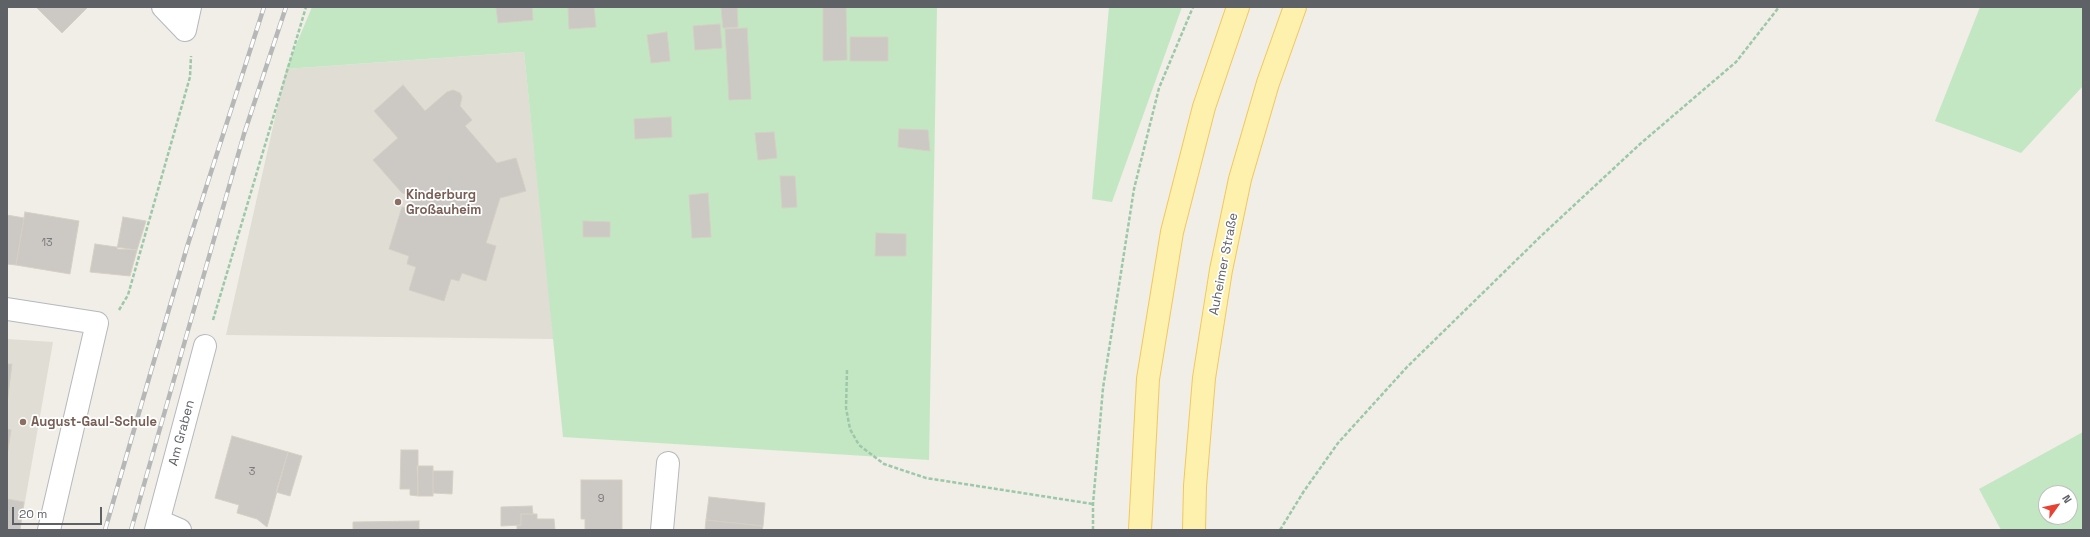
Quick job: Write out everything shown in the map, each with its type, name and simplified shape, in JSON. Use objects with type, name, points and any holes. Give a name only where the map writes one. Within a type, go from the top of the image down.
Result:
[{"type":"main road","points":[[1140,530],[1148,379],[1172,232],[1204,107],[1238,7]]},
{"type":"main road","name":"Auheimer Straße","points":[[1194,530],[1195,486],[1204,378],[1222,270],[1240,179],[1268,84],[1295,7]]},
{"type":"street","points":[[163,7],[185,30]]},
{"type":"street","points":[[185,30],[190,7]]},
{"type":"street","points":[[7,309],[97,323],[49,530]]},
{"type":"street","name":"Am Graben","points":[[180,530],[158,525],[205,346]]},
{"type":"street","points":[[662,530],[668,463]]},
{"type":"path","points":[[205,346],[306,7]]},
{"type":"path","points":[[1093,530],[1093,504],[1103,388],[1134,189],[1159,88],[1193,7]]},
{"type":"path","points":[[1280,530],[1304,491],[1338,443],[1407,367],[1541,236],[1640,144],[1736,62],[1779,7]]},
{"type":"path","points":[[97,323],[122,308],[128,295],[190,77],[190,46],[185,30]]},
{"type":"path","points":[[847,370],[846,408],[850,429],[859,444],[884,464],[926,478],[1093,504]]},
{"type":"shaded area","name":"Kinderburg Großauheim","points":[[524,52],[554,339],[226,335],[286,69]]},
{"type":"shaded area","name":"August-Gaul-Schule","points":[[7,339],[53,342],[20,530],[7,530]]},
{"type":"green space","points":[[312,7],[937,7],[929,460],[563,437],[524,52],[286,69]]},
{"type":"green space","points":[[1109,7],[1182,7],[1112,202],[1092,199]]},
{"type":"green space","points":[[1980,7],[2083,7],[2083,86],[2021,153],[1935,121]]},
{"type":"green space","points":[[2083,432],[2083,530],[2001,530],[1979,489]]},
{"type":"building","points":[[36,7],[88,7],[62,33]]},
{"type":"building","points":[[496,7],[532,7],[533,20],[498,23]]},
{"type":"building","points":[[568,7],[594,7],[596,27],[569,29]]},
{"type":"building","points":[[721,7],[737,7],[738,27],[723,28]]},
{"type":"building","points":[[823,7],[846,7],[847,60],[823,61]]},
{"type":"building","points":[[720,24],[722,48],[695,50],[693,26]]},
{"type":"building","points":[[747,28],[751,99],[729,100],[725,29]]},
{"type":"building","points":[[667,32],[670,61],[651,63],[647,35]]},
{"type":"building","points":[[850,37],[888,37],[888,61],[850,61]]},
{"type":"building","points":[[403,85],[425,111],[447,92],[453,90],[460,93],[462,97],[460,106],[472,120],[465,126],[497,163],[516,158],[526,191],[500,198],[486,243],[496,246],[486,281],[462,273],[459,281],[451,279],[444,301],[409,290],[416,267],[407,264],[409,256],[389,249],[402,207],[413,210],[411,194],[402,193],[373,160],[398,138],[374,111]]},
{"type":"building","points":[[671,117],[672,137],[635,139],[634,119]]},
{"type":"building","points":[[899,129],[928,130],[930,151],[898,147]]},
{"type":"building","points":[[774,132],[777,158],[758,160],[755,133]]},
{"type":"building","points":[[780,176],[795,176],[797,207],[782,208]]},
{"type":"building","points":[[708,193],[711,237],[692,238],[689,195]]},
{"type":"building","points":[[25,212],[79,221],[70,274],[16,265]]},
{"type":"building","points":[[7,215],[24,218],[16,265],[7,264]]},
{"type":"building","points":[[123,217],[146,221],[137,250],[117,249]]},
{"type":"building","points":[[583,221],[610,222],[610,237],[583,237]]},
{"type":"building","points":[[876,233],[906,234],[906,256],[875,256]]},
{"type":"building","points":[[95,244],[137,250],[130,276],[90,272]]},
{"type":"building","points":[[7,364],[12,364],[7,403]]},
{"type":"building","points":[[7,429],[11,430],[7,456]]},
{"type":"building","points":[[232,436],[288,452],[267,527],[257,519],[237,513],[239,505],[215,498]]},
{"type":"building","points":[[401,450],[418,450],[418,496],[410,495],[410,489],[400,489]]},
{"type":"building","points":[[288,452],[302,456],[290,496],[276,492]]},
{"type":"building","points":[[417,466],[433,466],[433,496],[418,496]]},
{"type":"building","points":[[433,471],[453,471],[452,494],[433,493]]},
{"type":"building","points":[[581,480],[622,480],[622,530],[585,530],[585,519],[581,519]]},
{"type":"building","points":[[709,497],[765,503],[763,526],[706,520]]},
{"type":"building","points":[[7,499],[24,502],[20,530],[7,530]]},
{"type":"building","points":[[532,506],[533,514],[521,514],[521,525],[501,526],[501,507]]},
{"type":"building","points":[[521,514],[537,514],[537,519],[554,519],[555,530],[517,530],[517,525],[521,525]]},
{"type":"building","points":[[706,520],[763,526],[762,530],[705,530]]},
{"type":"building","points":[[419,521],[419,530],[353,530],[353,522]]},
{"type":"railway","points":[[105,530],[187,247],[264,7]]},
{"type":"railway","points":[[131,530],[244,134],[286,7]]},
{"type":"place","name":"Kinderburg Großauheim","points":[[398,202]]},
{"type":"place","name":"August-Gaul-Schule","points":[[23,422]]}]
